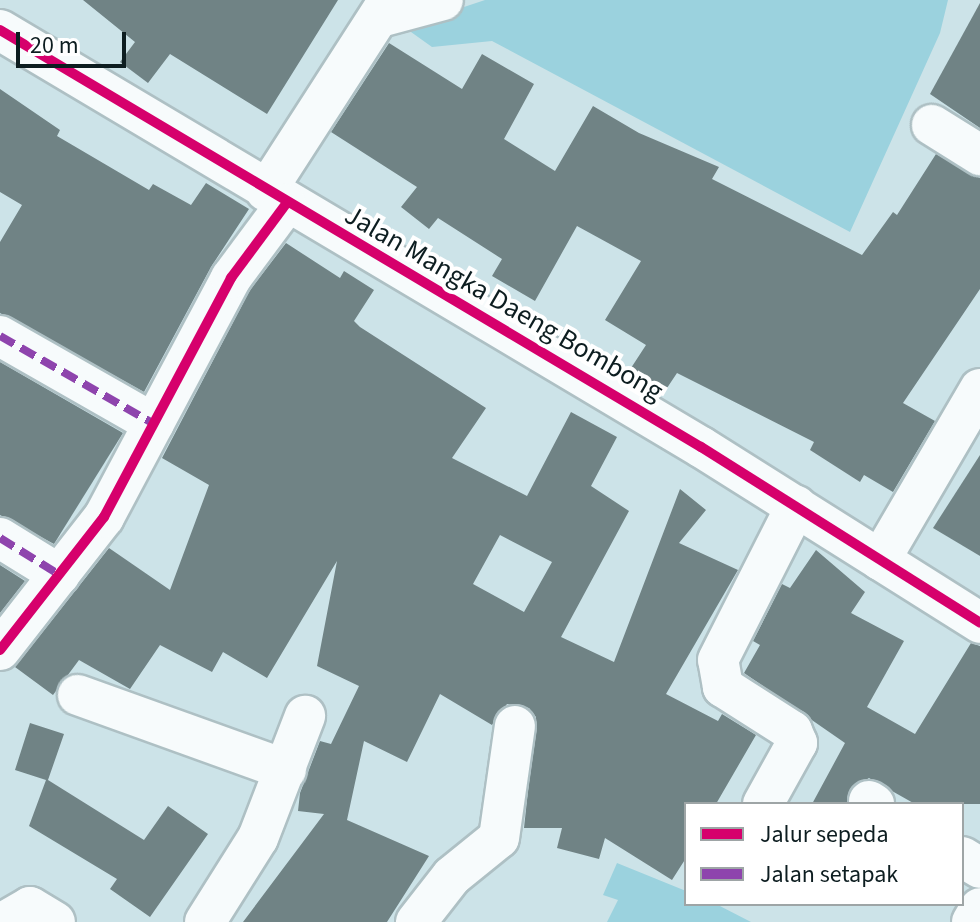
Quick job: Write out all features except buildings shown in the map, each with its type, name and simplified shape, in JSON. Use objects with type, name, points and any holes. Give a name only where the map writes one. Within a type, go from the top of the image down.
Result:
[{"type":"street","points":[[0,650],[60,575],[118,494],[231,278],[384,8],[443,0]]},
{"type":"street","name":"Jalan Mangka Daeng Bombong","points":[[0,30],[796,506],[980,623]]},
{"type":"street","points":[[932,125],[980,155]]},
{"type":"street","points":[[0,336],[154,424]]},
{"type":"street","points":[[880,560],[980,389]]},
{"type":"street","points":[[764,802],[797,743],[792,731],[723,687],[718,660],[796,506]]},
{"type":"street","points":[[0,538],[60,575]]},
{"type":"street","points":[[78,695],[286,770]]},
{"type":"street","points":[[205,922],[258,838],[305,716]]},
{"type":"street","points":[[416,922],[452,876],[499,838],[515,726]]},
{"type":"street","points":[[4,922],[30,907],[55,922]]},
{"type":"street","points":[[972,922],[980,908]]},
{"type":"shaded area","points":[[485,0],[948,0],[940,33],[850,232],[492,41],[432,47],[404,27]]},
{"type":"shaded area","points":[[617,863],[684,890],[684,906],[720,906],[751,922],[607,922],[618,900],[603,895]]},
{"type":"marked path","points":[[0,336],[154,424]]},
{"type":"marked path","points":[[0,538],[60,575]]},
{"type":"cycle path","points":[[0,30],[701,447],[980,623]]},
{"type":"cycle path","points":[[0,650],[104,517],[231,278],[286,204]]}]
